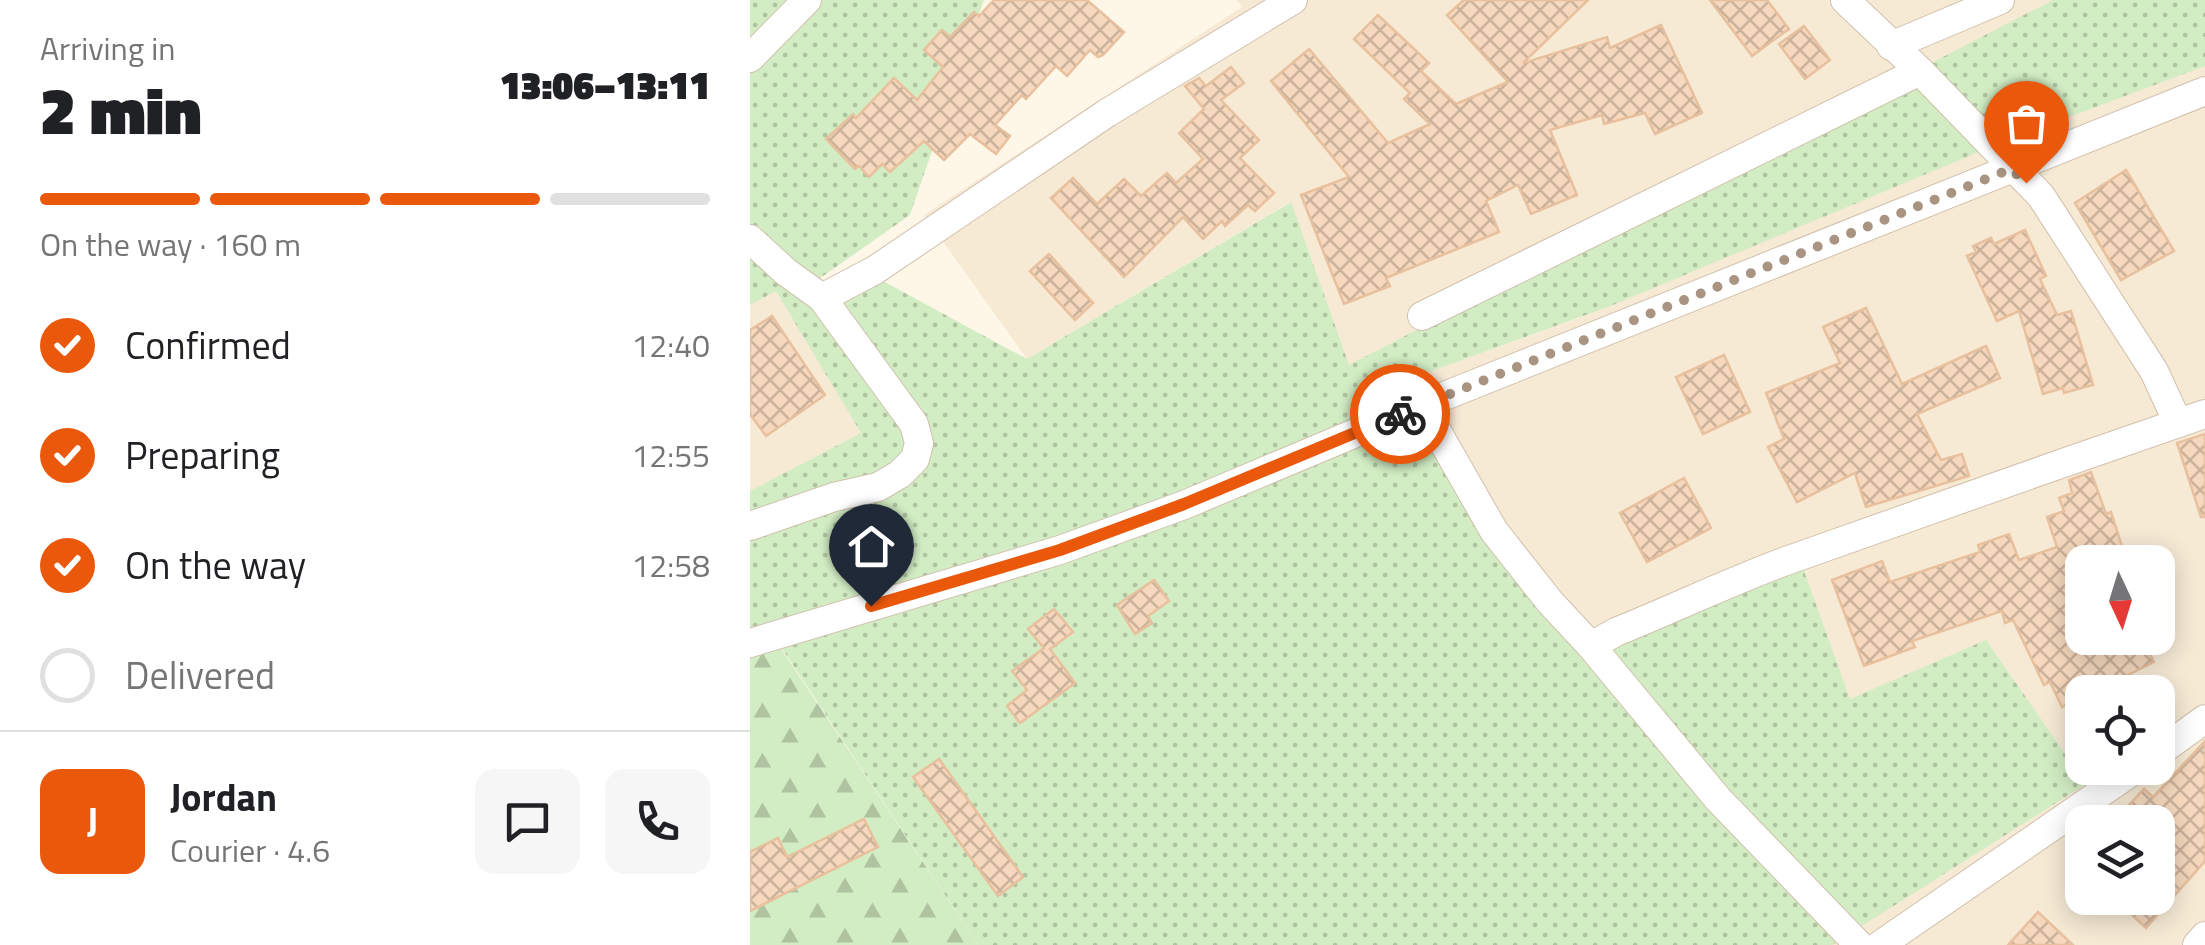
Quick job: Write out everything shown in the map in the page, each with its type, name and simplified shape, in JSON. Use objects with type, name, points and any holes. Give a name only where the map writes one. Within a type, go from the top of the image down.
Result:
[{"type":"street","points":[[750,58],[806,0]]},
{"type":"street","points":[[822,298],[875,270],[1106,113],[1293,0]]},
{"type":"street","points":[[1591,646],[1783,562],[2192,419],[2154,371],[2040,196],[1845,0]]},
{"type":"street","points":[[1891,46],[2000,0]]},
{"type":"street","points":[[1422,316],[1920,72]]},
{"type":"street","points":[[750,643],[1060,550],[1184,504],[2205,91]]},
{"type":"street","points":[[750,238],[786,272],[822,298],[914,424],[919,443],[916,459],[878,487],[750,526]]},
{"type":"street","points":[[1422,405],[1494,531],[1550,602],[1718,799],[1859,945]]},
{"type":"street","points":[[2175,741],[2205,719]]},
{"type":"street","points":[[1880,945],[2112,785]]},
{"type":"street","points":[[2197,945],[2205,936]]},
{"type":"shaded area","points":[[1236,0],[2205,0],[2205,945],[1614,945],[1603,629],[1565,642],[1406,380],[1593,313],[1348,365],[1290,202],[1027,359],[924,215],[1242,7]]},
{"type":"shaded area","points":[[776,290],[862,433],[750,491],[750,305]]},
{"type":"green space","points":[[750,0],[984,0],[910,215],[809,286],[883,281],[1027,359],[1291,202],[1349,365],[2053,0],[2205,0],[2205,66],[2005,141],[1608,307],[1407,380],[1565,641],[1800,560],[1850,699],[1986,640],[2065,754],[2065,785],[2084,785],[1832,945],[978,945],[781,647],[750,657],[750,491],[861,433],[776,291],[750,305]]},
{"type":"green space","points":[[780,647],[978,945],[750,945],[750,657]]},
{"type":"building","points":[[994,0],[1087,0],[1124,32],[1103,55],[1098,57],[1090,50],[1067,76],[1056,66],[1026,99],[1022,95],[995,125],[1010,136],[996,154],[970,134],[944,160],[924,141],[890,172],[882,164],[869,177],[859,166],[855,169],[826,139],[853,114],[856,118],[894,78],[917,100],[943,67],[924,50],[942,30],[950,37],[974,12],[979,16]]},
{"type":"building","points":[[1464,0],[1588,0],[1523,63],[1607,37],[1610,48],[1661,25],[1702,113],[1655,134],[1645,113],[1604,124],[1602,115],[1550,130],[1577,195],[1531,214],[1518,185],[1486,201],[1499,232],[1386,278],[1390,286],[1344,304],[1301,195],[1349,177],[1271,81],[1309,49],[1388,143],[1430,124],[1404,99],[1410,93],[1354,39],[1378,15],[1429,63],[1421,71],[1456,104],[1508,82],[1447,15]]},
{"type":"building","points":[[1710,0],[1767,0],[1789,29],[1752,56]]},
{"type":"building","points":[[1804,26],[1830,60],[1805,79],[1779,44]]},
{"type":"building","points":[[1231,67],[1244,83],[1221,100],[1259,140],[1240,158],[1274,193],[1255,211],[1248,205],[1225,226],[1222,221],[1203,239],[1183,217],[1124,277],[1051,198],[1073,178],[1097,204],[1124,179],[1141,196],[1167,173],[1176,183],[1203,159],[1179,133],[1204,109],[1185,86],[1199,78],[1206,86]]},
{"type":"building","points":[[2126,170],[2174,251],[2121,280],[2075,203]]},
{"type":"building","points":[[2025,230],[2046,276],[2040,279],[2057,315],[2071,311],[2093,385],[2043,394],[2019,311],[1997,321],[1967,256],[1976,252],[1973,246],[1991,238],[1994,244]]},
{"type":"building","points":[[1049,254],[1093,303],[1075,320],[1030,271]]},
{"type":"building","points":[[1866,308],[1902,384],[1986,346],[2000,378],[1917,414],[1941,460],[1962,454],[1969,476],[1866,507],[1855,473],[1797,502],[1768,447],[1784,439],[1766,393],[1840,363],[1823,327]]},
{"type":"building","points":[[772,316],[825,395],[766,436],[750,414],[750,330]]},
{"type":"building","points":[[1724,355],[1750,412],[1703,434],[1676,377]]},
{"type":"building","points":[[2205,434],[2205,517],[2201,517],[2177,443]]},
{"type":"building","points":[[2091,472],[2106,514],[2111,512],[2122,545],[2065,545],[2065,655],[2150,655],[2154,662],[2128,675],[2065,675],[2062,707],[2050,682],[2044,685],[2013,620],[2005,623],[2002,611],[1912,641],[1915,647],[1864,666],[1832,580],[1882,561],[1890,582],[1980,552],[1978,545],[2009,534],[2019,560],[2057,547],[2047,517],[2064,511],[2059,498],[2072,493],[2069,480]]},
{"type":"building","points":[[1684,478],[1711,528],[1647,562],[1620,513]]},
{"type":"building","points":[[1154,580],[1169,601],[1148,616],[1152,623],[1135,634],[1117,605]]},
{"type":"building","points":[[1054,609],[1073,632],[1050,649],[1075,683],[1020,723],[1007,706],[1027,690],[1012,671],[1044,648],[1028,629]]},
{"type":"building","points":[[2205,741],[2205,861],[2175,895],[2175,805],[2129,805],[2144,789],[2153,797],[2164,785],[2175,785],[2175,773]]},
{"type":"building","points":[[939,759],[1023,877],[998,896],[913,777]]},
{"type":"building","points":[[864,819],[878,847],[750,911],[750,852],[778,838],[787,857]]},
{"type":"building","points":[[2038,912],[2073,945],[2008,945]]},
{"type":"building","points":[[2132,915],[2157,915],[2146,928]]},
{"type":"way so far","points":[[1400,414],[2011,169],[2026,183]]},
{"type":"route","points":[[871,606],[1060,550],[1184,504],[1400,414]]}]
